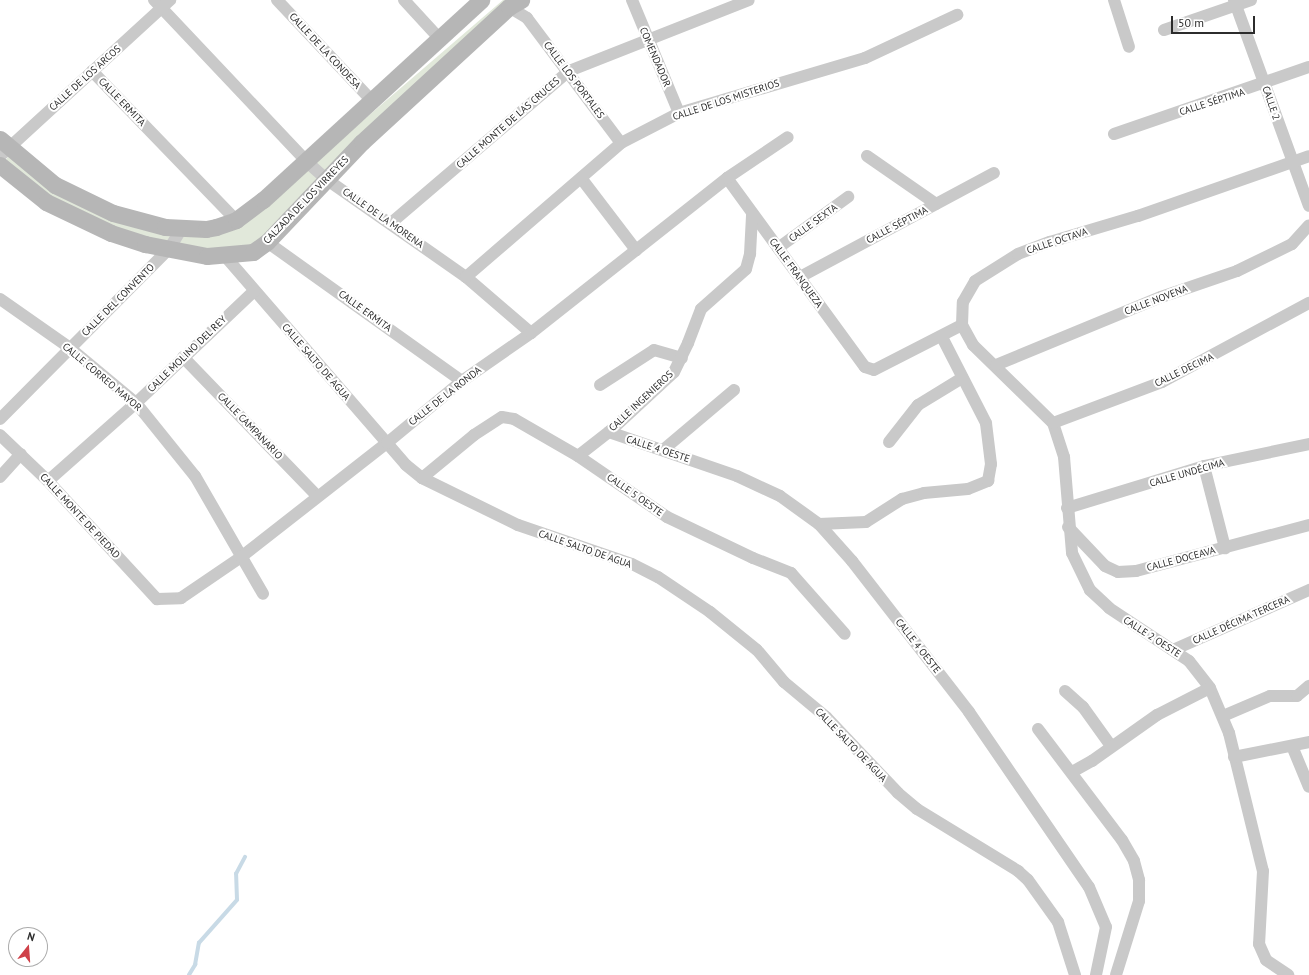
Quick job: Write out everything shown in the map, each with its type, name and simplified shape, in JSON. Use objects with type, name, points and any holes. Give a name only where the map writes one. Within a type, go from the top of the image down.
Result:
[{"type":"street","name":"CALLE DE LA CONDESA","points":[[277,0],[373,102]]},
{"type":"street","points":[[404,0],[439,38]]},
{"type":"street","points":[[3,147],[55,185],[113,213],[165,227],[182,228],[206,229],[236,220],[263,200],[373,102],[439,38],[481,0]]},
{"type":"street","points":[[527,0],[527,18]]},
{"type":"street","name":"COMENDADOR","points":[[632,0],[646,39],[679,113]]},
{"type":"street","name":"CALLE MONTE DE LAS CRUCES","points":[[391,223],[569,71],[646,39],[749,0]]},
{"type":"street","points":[[1114,0],[1129,47]]},
{"type":"street","points":[[1164,30],[1235,3],[1251,0]]},
{"type":"street","name":"CALLE LOS PORTALES","points":[[512,2],[527,18],[569,71],[621,143]]},
{"type":"street","name":"CALZADA DE LOS VIRREYES","points":[[0,165],[46,202],[111,233],[169,249],[207,256],[225,256],[253,252],[267,242],[362,142],[512,2]]},
{"type":"street","name":"CALLE DE LA MORENA","points":[[162,3],[306,161],[326,179],[391,223],[466,277],[531,333]]},
{"type":"street","name":"CALLE DE LOS ARCOS","points":[[3,147],[92,71],[162,3]]},
{"type":"street","name":"CALLE 2","points":[[1235,3],[1309,206]]},
{"type":"street","name":"CALLE DE LOS MISTERIOS","points":[[466,277],[621,143],[679,113],[865,58],[957,15]]},
{"type":"street","name":"CALLE SÉPTIMA","points":[[1114,134],[1264,84],[1309,67]]},
{"type":"street","name":"CALLE ERMITA","points":[[92,71],[236,220]]},
{"type":"street","name":"CALLE DE LA RONDA","points":[[157,598],[181,598],[241,557],[387,443],[462,381],[531,333],[727,178],[788,137]]},
{"type":"street","points":[[867,156],[936,204]]},
{"type":"street","name":"CALLE OCTAVA","points":[[962,325],[963,302],[975,281],[1018,254],[1138,216],[1309,156]]},
{"type":"street","name":"CALLE SÉPTIMA","points":[[800,277],[994,173]]},
{"type":"street","points":[[580,178],[636,250]]},
{"type":"street","name":"CALLE FRANQUEZA","points":[[727,178],[752,215],[800,277],[865,367],[881,368],[942,337]]},
{"type":"street","name":"CALLE SEXTA","points":[[778,248],[848,197]]},
{"type":"street","name":"CALLE INGENIEROS","points":[[578,456],[609,432],[674,372],[682,358],[701,309],[746,269],[750,254],[752,215]]},
{"type":"street","name":"CALLE NOVENA","points":[[996,365],[1161,297],[1244,268],[1292,244],[1309,225]]},
{"type":"street","name":"CALLE DEL CONVENTO","points":[[0,419],[169,249],[182,228]]},
{"type":"street","name":"CALLE ERMITA","points":[[267,242],[462,381]]},
{"type":"street","name":"CALLE SALTO DE AGUA","points":[[225,256],[406,465],[422,478],[518,525],[632,564],[658,577],[710,612],[757,650],[784,682],[826,717],[898,793],[917,809],[1018,871],[1028,880],[1058,922],[1075,975]]},
{"type":"street","name":"CALLE MOLINO DEL REY","points":[[48,481],[136,403],[254,291]]},
{"type":"street","name":"CALLE CORREO MAYOR","points":[[0,299],[70,348],[136,403],[195,476],[263,594]]},
{"type":"street","name":"CALLE DECIMA","points":[[1053,423],[1162,382],[1309,303]]},
{"type":"street","points":[[819,524],[866,522],[902,500],[924,493],[968,489],[988,481],[991,464],[986,423],[942,337],[962,325]]},
{"type":"street","name":"CALLE 2 OESTE","points":[[962,325],[973,345],[996,365],[1053,423],[1064,457],[1068,527],[1072,553],[1090,590],[1109,608],[1173,650],[1199,671],[1210,688],[1223,716],[1263,871],[1259,944],[1266,960],[1288,975]]},
{"type":"street","points":[[600,385],[654,350],[682,358]]},
{"type":"street","name":"CALLE CAMPANARIO","points":[[183,357],[318,496]]},
{"type":"street","points":[[889,442],[918,405],[962,378]]},
{"type":"street","points":[[663,450],[734,390]]},
{"type":"street","name":"CALLE 5 OESTE","points":[[422,478],[474,435],[502,417],[514,419],[578,456],[667,517],[753,558],[790,573],[845,634]]},
{"type":"street","name":"CALLE 4 OESTE","points":[[609,432],[737,476],[780,496],[819,524],[852,561],[955,693],[1089,887],[1103,914],[1106,928],[1096,975]]},
{"type":"street","name":"CALLE MONTE DE PIEDAD","points":[[0,435],[48,481],[157,598]]},
{"type":"street","name":"CALLE UNDÉCIMA","points":[[1067,508],[1204,466],[1309,444]]},
{"type":"street","points":[[0,477],[21,454]]},
{"type":"street","points":[[1204,466],[1225,548]]},
{"type":"street","name":"CALLE DOCEAVA","points":[[1068,527],[1105,566],[1118,572],[1136,572],[1309,525]]},
{"type":"street","name":"CALLE DÉCIMA TERCERA","points":[[1173,650],[1309,590]]},
{"type":"street","points":[[1223,716],[1270,696],[1297,696],[1309,686]]},
{"type":"street","points":[[1072,772],[1092,761],[1157,714],[1210,688]]},
{"type":"street","points":[[1065,691],[1084,707],[1111,746]]},
{"type":"street","points":[[1038,729],[1122,840],[1134,861],[1139,880],[1139,901],[1116,975]]},
{"type":"street","points":[[1234,757],[1309,742]]},
{"type":"street","points":[[1292,746],[1309,787]]},
{"type":"shaded area","points":[[503,0],[525,0],[332,175],[263,255],[130,244],[1,167],[12,151],[56,186],[170,230],[245,222]]},
{"type":"waterway","points":[[189,975],[195,965],[199,943],[237,900],[236,874],[245,857]]}]
